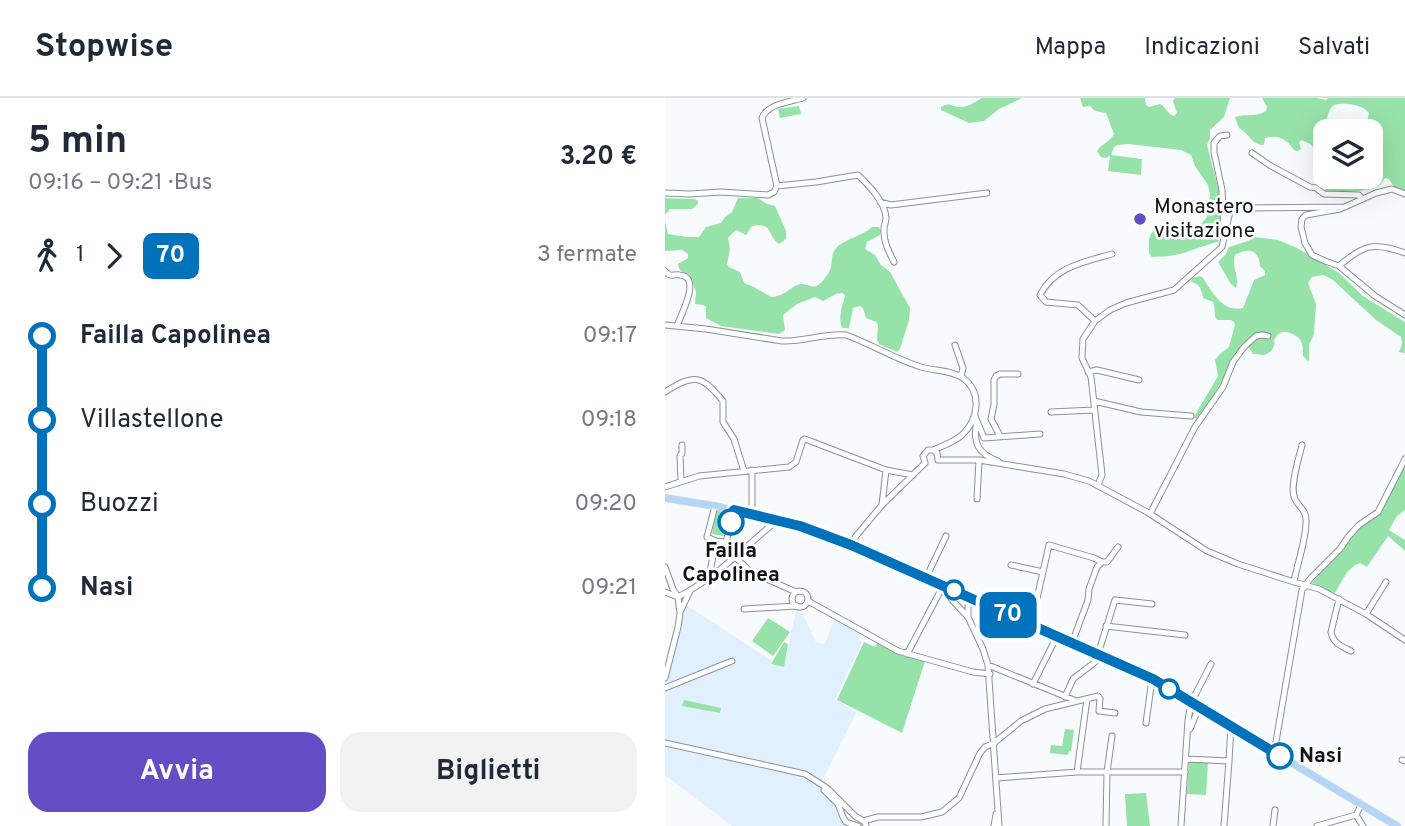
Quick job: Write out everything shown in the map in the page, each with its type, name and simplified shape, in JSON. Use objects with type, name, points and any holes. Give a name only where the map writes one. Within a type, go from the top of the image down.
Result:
[{"type":"main road","points":[[665,498],[734,510],[810,529],[1100,655],[1153,679],[1397,826]]},
{"type":"street","points":[[665,193],[768,195],[774,192],[777,186],[763,114],[769,109],[803,98]]},
{"type":"street","points":[[1225,237],[1222,190],[1214,142],[1220,136],[1227,135]]},
{"type":"street","points":[[1252,153],[1324,194],[1359,195],[1362,199]]},
{"type":"street","points":[[777,186],[858,175],[880,202],[886,217],[885,237],[894,262]]},
{"type":"street","points":[[1405,194],[1392,189],[1345,207],[1306,215],[1302,219],[1301,227],[1305,243],[1313,255],[1339,266],[1374,296],[1405,315]]},
{"type":"street","points":[[880,202],[891,205],[987,193]]},
{"type":"street","points":[[1098,485],[1102,475],[1091,377],[1082,358],[1082,344],[1095,321],[1126,303],[1174,290],[1222,247],[1233,208],[1345,207]]},
{"type":"street","points":[[1339,266],[1371,246],[1379,245],[1405,253]]},
{"type":"street","points":[[1095,321],[1078,305],[1046,302],[1040,295],[1045,285],[1061,272],[1112,254]]},
{"type":"street","points":[[665,271],[668,276],[685,276],[690,284],[677,326]]},
{"type":"street","points":[[665,325],[782,341],[846,335],[922,367],[950,372],[967,382],[974,394],[977,444],[988,458],[1011,466]]},
{"type":"street","points":[[1148,513],[1195,427],[1223,387],[1233,362],[1256,336],[1268,336]]},
{"type":"street","points":[[955,345],[963,368],[961,377]]},
{"type":"street","points":[[1088,372],[1097,370],[1139,380]]},
{"type":"street","points":[[1000,436],[992,419],[994,380],[1000,374],[1018,374]]},
{"type":"street","points":[[665,392],[687,380],[706,382],[723,401],[723,422],[735,439],[744,471]]},
{"type":"street","points":[[1094,401],[1140,412],[1191,416]]},
{"type":"street","points":[[1051,412],[1094,410]]},
{"type":"street","points":[[976,419],[985,438],[1039,434]]},
{"type":"street","points":[[976,419],[962,435],[946,445],[928,450],[923,458],[933,462],[979,460],[1079,477],[1148,513],[1207,551],[1238,564],[1319,589],[1366,614],[1405,640]]},
{"type":"street","points":[[1148,513],[1190,429]]},
{"type":"street","points":[[665,487],[699,476],[789,467],[796,462],[805,439],[886,470],[913,475]]},
{"type":"street","points":[[681,481],[682,445]]},
{"type":"street","points":[[850,545],[881,505],[913,475],[933,462],[946,445]]},
{"type":"street","points":[[1294,582],[1307,522],[1304,510],[1295,499],[1294,493],[1294,475],[1302,445]]},
{"type":"street","points":[[933,450],[937,453],[933,462]]},
{"type":"street","points":[[1274,753],[1302,590],[1359,524],[1378,512],[1405,459]]},
{"type":"street","points":[[977,499],[979,460]]},
{"type":"street","points":[[752,470],[752,514]]},
{"type":"street","points":[[881,505],[886,470]]},
{"type":"street","points":[[715,506],[707,537],[726,542],[743,551]]},
{"type":"street","points":[[726,542],[734,510]]},
{"type":"street","points":[[665,678],[678,626],[681,599],[743,551],[777,520]]},
{"type":"street","points":[[926,578],[946,536]]},
{"type":"street","points":[[709,577],[716,541]]},
{"type":"street","points":[[1031,625],[1049,545],[1102,562],[1107,562],[1118,547]]},
{"type":"street","points":[[735,557],[751,572],[788,589],[798,601],[898,651],[990,674]]},
{"type":"street","points":[[1072,643],[1097,567],[1102,562]]},
{"type":"street","points":[[1011,565],[1043,572]]},
{"type":"street","points":[[665,566],[673,589],[681,599]]},
{"type":"street","points":[[1366,614],[1386,582]]},
{"type":"street","points":[[907,654],[943,586],[968,617],[988,665],[999,826]]},
{"type":"street","points":[[665,592],[681,599]]},
{"type":"street","points":[[953,601],[958,592]]},
{"type":"street","points":[[968,597],[968,617]]},
{"type":"street","points":[[1339,599],[1332,637],[1334,642],[1351,651]]},
{"type":"street","points":[[1065,696],[1073,680],[1100,655],[1115,600],[1153,604]]},
{"type":"street","points":[[744,609],[784,607],[798,601]]},
{"type":"street","points":[[968,609],[974,604],[983,603]]},
{"type":"street","points":[[1106,626],[1185,635]]},
{"type":"street","points":[[1034,684],[1057,636]]},
{"type":"street","points":[[665,688],[731,661]]},
{"type":"street","points":[[1181,826],[1191,703],[1211,664]]},
{"type":"street","points":[[988,665],[1074,700]]},
{"type":"street","points":[[1146,723],[1153,679]]},
{"type":"street","points":[[820,784],[838,804],[849,824],[862,824],[881,817],[921,817],[942,812],[959,798],[982,750],[1021,721],[1055,705],[1098,696],[1099,711],[1115,713]]},
{"type":"street","points":[[1077,772],[1087,699]]},
{"type":"street","points":[[1188,735],[1199,707]]},
{"type":"street","points":[[1224,826],[1231,726]]},
{"type":"street","points":[[1106,826],[1107,772],[1112,736]]},
{"type":"street","points":[[665,743],[805,774],[827,788],[862,824]]},
{"type":"street","points":[[1186,759],[1229,761]]},
{"type":"street","points":[[996,778],[1077,772],[1185,772]]},
{"type":"street","points":[[994,826],[997,800]]},
{"type":"street","points":[[1317,826],[1356,815],[1361,804]]},
{"type":"street","points":[[1273,826],[1275,810]]},
{"type":"street","points":[[840,826],[846,812],[852,813]]},
{"type":"street","points":[[849,824],[853,820],[852,813]]},
{"type":"street","points":[[1356,815],[1363,826]]},
{"type":"shaded area","points":[[686,605],[772,661],[770,664],[783,667],[796,611],[803,614],[816,642],[825,644],[834,620],[861,634],[858,640],[862,642],[835,699],[856,713],[822,781],[841,819],[853,826],[732,826],[665,775],[665,695],[671,660]]},
{"type":"green space","points":[[982,98],[1022,98],[999,109],[984,121],[969,123],[941,110],[941,107],[946,105],[965,107]]},
{"type":"green space","points":[[1080,98],[1145,98],[1149,107],[1160,104],[1174,116],[1177,113],[1173,101],[1175,98],[1230,98],[1224,117],[1210,130],[1207,145],[1219,191],[1222,236],[1218,242],[1172,256],[1152,257],[1149,253],[1149,240],[1155,230],[1170,233],[1189,229],[1201,224],[1207,217],[1210,195],[1208,185],[1191,155],[1181,150],[1118,145],[1114,147],[1111,155],[1142,159],[1141,175],[1108,171],[1110,156],[1101,157],[1097,151],[1114,134],[1106,113],[1095,111],[1090,106],[1083,107]]},
{"type":"green space","points":[[1262,98],[1405,98],[1405,191],[1394,187],[1389,179],[1385,178],[1383,181],[1383,119],[1368,119],[1369,113],[1358,106],[1333,106],[1328,119],[1313,119],[1313,148],[1302,140],[1299,142],[1301,149],[1298,151],[1278,137],[1265,138],[1264,145],[1260,144],[1239,128],[1235,117],[1258,114],[1266,111],[1267,107]]},
{"type":"green space","points":[[799,106],[801,114],[780,118],[778,109]]},
{"type":"green space","points":[[1325,189],[1367,189],[1350,192],[1324,193]]},
{"type":"green space","points":[[665,198],[695,199],[698,204],[692,209],[670,209],[665,215]]},
{"type":"green space","points":[[738,198],[758,198],[775,206],[786,231],[786,239],[779,244],[767,228],[759,225],[752,226],[746,235],[736,230],[728,238],[729,267],[740,272],[744,283],[771,297],[781,295],[798,285],[814,287],[820,284],[829,272],[833,252],[838,246],[872,227],[879,227],[880,235],[867,242],[865,249],[875,255],[881,265],[890,272],[910,308],[900,349],[897,352],[879,344],[878,325],[866,318],[860,306],[853,308],[849,328],[842,328],[840,316],[845,296],[843,293],[823,301],[815,297],[797,304],[783,315],[785,330],[779,334],[721,326],[706,318],[706,307],[695,304],[696,292],[690,275],[682,271],[678,264],[688,258],[688,254],[682,250],[665,251],[665,221],[668,234],[699,237],[706,227],[721,223],[732,212]]},
{"type":"green space","points":[[1254,237],[1278,240],[1297,248],[1339,273],[1363,296],[1405,322],[1405,353],[1399,352],[1401,337],[1376,320],[1333,280],[1323,275],[1312,277],[1308,283],[1316,304],[1309,362],[1303,356],[1303,345],[1296,336],[1288,332],[1278,334],[1272,349],[1264,355],[1253,354],[1247,345],[1197,419],[1194,418],[1195,415],[1218,376],[1215,360],[1229,347],[1235,325],[1231,320],[1217,320],[1213,302],[1203,298],[1198,286],[1191,282],[1192,278],[1203,278],[1214,295],[1224,304],[1236,309],[1243,308],[1254,280],[1265,275],[1258,256],[1249,251],[1235,255],[1236,288],[1218,262],[1229,247]]},
{"type":"green space","points":[[1405,462],[1405,510],[1397,516],[1389,530],[1405,540],[1405,551],[1388,536],[1367,567],[1360,563],[1355,565],[1345,575],[1335,593],[1312,583],[1360,526],[1379,513]]},
{"type":"green space","points":[[716,510],[728,513],[724,536],[712,534]]},
{"type":"green space","points":[[768,618],[790,632],[773,656],[752,641]]},
{"type":"green space","points":[[784,642],[788,644],[784,667],[771,664]]},
{"type":"green space","points":[[864,642],[875,647],[878,642],[925,661],[902,733],[837,700]]},
{"type":"green space","points":[[684,700],[721,708],[720,713],[682,706]]},
{"type":"green space","points":[[1065,729],[1074,730],[1071,751],[1068,755],[1050,753],[1051,745],[1062,746]]},
{"type":"green space","points":[[1189,761],[1208,762],[1206,795],[1187,794]]},
{"type":"green space","points":[[1146,793],[1150,826],[1127,826],[1125,794]]},
{"type":"bus line","name":"70","points":[[731,522],[734,510],[800,526],[851,545],[1153,679],[1280,756]]},
{"type":"place","name":"Monastero visitazione","points":[[1140,219]]},
{"type":"place","name":"Failla Capolinea","points":[[731,522]]},
{"type":"place","name":"Nasi","points":[[1280,756]]}]
